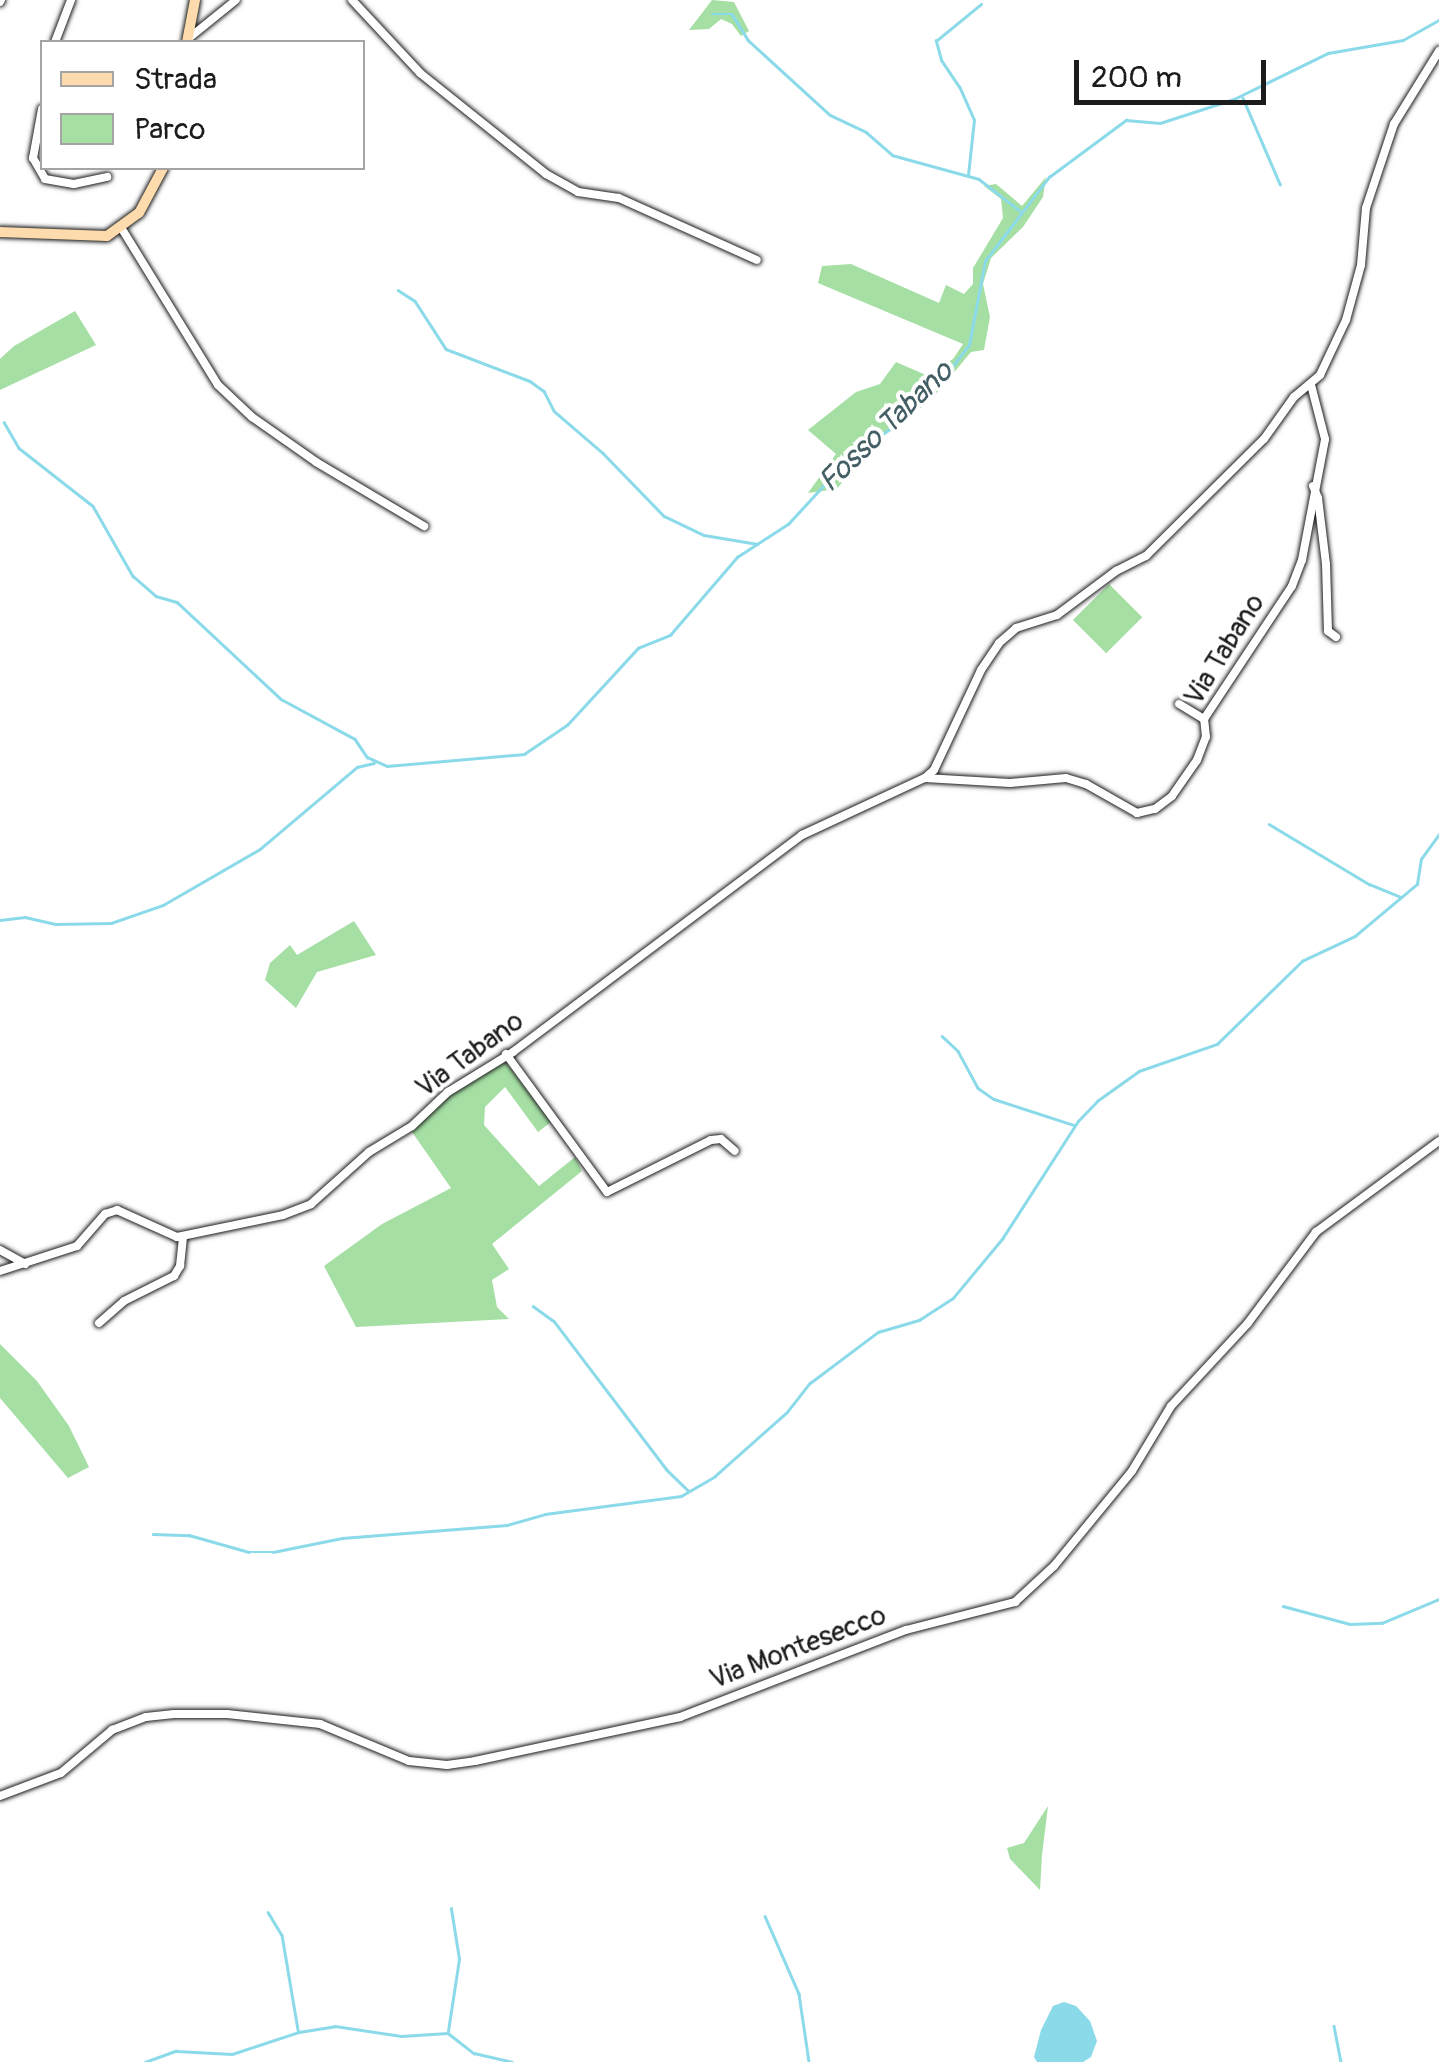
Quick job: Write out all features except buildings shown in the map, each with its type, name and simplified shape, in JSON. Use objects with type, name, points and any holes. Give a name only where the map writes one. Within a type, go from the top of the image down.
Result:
[{"type":"main road","points":[[188,40],[195,0]]},
{"type":"main road","points":[[0,232],[91,237],[122,230],[138,214],[162,170]]},
{"type":"street","points":[[56,40],[71,0]]},
{"type":"street","points":[[188,40],[236,0]]},
{"type":"street","points":[[352,0],[420,74],[546,174],[578,192],[619,198],[757,260]]},
{"type":"street","points":[[925,778],[934,770],[981,670],[999,643],[1016,628],[1058,614],[1116,571],[1146,556],[1264,439],[1294,397],[1311,385],[1346,320],[1361,264],[1366,208],[1394,124],[1439,51]]},
{"type":"street","points":[[40,120],[33,158],[46,180],[58,183],[107,178]]},
{"type":"street","points":[[83,170],[86,181]]},
{"type":"street","points":[[122,230],[218,386],[284,440],[424,526]]},
{"type":"street","name":"Via Tabano","points":[[182,1236],[284,1215],[311,1204],[369,1152],[412,1126],[448,1092],[506,1054],[802,834],[925,778],[1010,783],[1066,778],[1144,813],[1172,796],[1197,760],[1206,738],[1204,719],[1259,628],[1292,586],[1302,560],[1312,486],[1325,439],[1311,385]]},
{"type":"street","points":[[1312,486],[1317,492],[1326,564],[1325,614],[1328,631],[1336,637]]},
{"type":"street","points":[[1178,704],[1204,719]]},
{"type":"street","points":[[506,1054],[607,1192],[613,1193],[712,1140],[721,1139],[735,1151]]},
{"type":"street","name":"Via Montesecco","points":[[0,1796],[61,1773],[112,1730],[146,1717],[174,1714],[228,1714],[320,1724],[392,1756],[433,1764],[460,1764],[680,1717],[906,1630],[1015,1602],[1054,1566],[1132,1471],[1171,1406],[1248,1323],[1316,1232],[1439,1141]]},
{"type":"street","points":[[0,1271],[77,1246],[106,1214],[117,1210],[165,1234],[182,1236],[180,1266],[174,1276],[124,1301],[99,1323]]},
{"type":"street","points":[[0,1250],[25,1264]]},
{"type":"green space","points":[[712,0],[734,2],[749,31],[741,36],[732,24],[721,19],[709,29],[689,30]]},
{"type":"green space","points":[[1046,177],[1043,197],[1023,227],[991,258],[983,284],[990,317],[984,350],[971,352],[931,400],[868,448],[837,489],[808,493],[836,454],[808,430],[856,392],[880,384],[896,362],[926,375],[953,359],[963,344],[818,283],[822,266],[851,264],[939,303],[946,285],[964,294],[973,284],[973,268],[1003,218],[1001,199],[984,186],[996,184],[1022,206]]},
{"type":"green space","points":[[75,311],[96,345],[0,390],[0,359],[14,346]]},
{"type":"green space","points":[[1109,584],[1142,617],[1106,653],[1073,620]]},
{"type":"green space","points":[[354,921],[376,955],[317,972],[296,1008],[265,980],[270,963],[290,945],[297,955]]},
{"type":"green space","points":[[504,1060],[551,1122],[538,1132],[505,1087],[485,1107],[484,1125],[539,1186],[575,1157],[582,1171],[492,1244],[509,1269],[492,1280],[497,1307],[509,1319],[356,1327],[324,1266],[382,1224],[451,1188],[412,1132],[452,1091]]},
{"type":"green space","points":[[0,1344],[37,1381],[69,1426],[89,1467],[68,1478],[0,1398]]},
{"type":"green space","points":[[1048,1806],[1040,1890],[1010,1859],[1007,1848],[1024,1843]]},
{"type":"water","points":[[1064,2002],[1076,2006],[1090,2021],[1097,2041],[1091,2057],[1083,2062],[1037,2062],[1034,2057],[1041,2030],[1053,2006]]},
{"type":"waterway","points":[[968,175],[974,120],[941,60],[936,41],[981,4]]},
{"type":"waterway","points":[[712,14],[732,14],[748,40],[830,115],[866,132],[892,155],[979,179],[1019,210]]},
{"type":"waterway","name":"Fosso Tabano","points":[[4,422],[19,448],[93,506],[133,576],[156,596],[177,602],[281,699],[355,739],[367,757],[387,766],[524,754],[567,725],[638,648],[670,635],[737,557],[788,524],[851,456],[901,421],[937,386],[969,345],[985,261],[1049,177],[1126,120],[1160,123],[1234,99],[1328,53],[1403,40],[1439,20]]},
{"type":"waterway","points":[[1243,98],[1280,184]]},
{"type":"waterway","points":[[398,290],[415,301],[446,349],[530,381],[544,391],[554,411],[603,453],[664,516],[704,535],[757,544]]},
{"type":"waterway","points":[[0,920],[25,917],[56,924],[111,923],[163,905],[260,849],[357,767],[374,763]]},
{"type":"waterway","points":[[1269,824],[1369,884],[1402,897]]},
{"type":"waterway","points":[[153,1534],[189,1535],[249,1552],[273,1552],[342,1538],[507,1525],[545,1514],[681,1496],[715,1476],[787,1412],[810,1383],[878,1332],[919,1320],[953,1298],[1002,1239],[1078,1121],[1097,1101],[1139,1071],[1217,1044],[1302,961],[1355,936],[1417,884],[1421,859],[1439,834]]},
{"type":"waterway","points":[[942,1036],[958,1051],[978,1088],[994,1099],[1074,1125]]},
{"type":"waterway","points":[[533,1306],[554,1321],[667,1470],[689,1491]]},
{"type":"waterway","points":[[1283,1606],[1350,1624],[1382,1623],[1439,1599]]},
{"type":"waterway","points":[[448,2031],[459,1959],[451,1909]]},
{"type":"waterway","points":[[268,1912],[282,1935],[298,2030]]},
{"type":"waterway","points":[[765,1916],[799,1994],[809,2062]]},
{"type":"waterway","points":[[145,2062],[176,2051],[232,2054],[299,2032],[335,2026],[401,2036],[448,2033],[474,2053],[512,2062]]},
{"type":"waterway","points":[[1334,2026],[1341,2062]]}]
